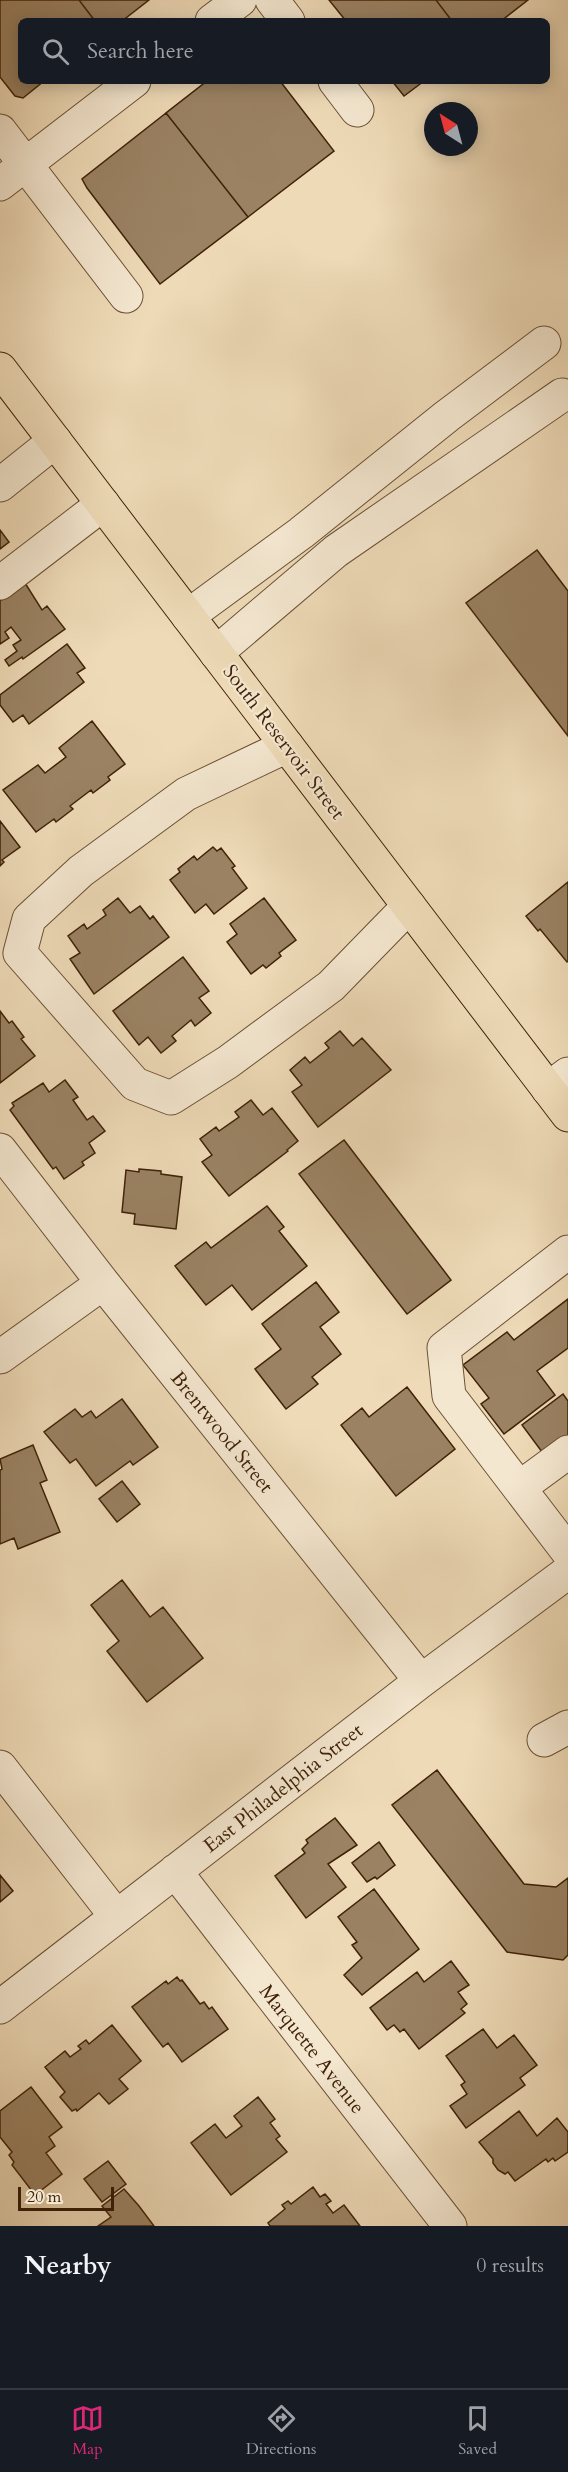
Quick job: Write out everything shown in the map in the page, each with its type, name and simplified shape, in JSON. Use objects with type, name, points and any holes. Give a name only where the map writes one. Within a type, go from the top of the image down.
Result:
[{"type":"main road","name":"South Reservoir Street","points":[[0,369],[409,906],[558,1081],[568,1115]]},
{"type":"street","points":[[216,18],[240,0]]},
{"type":"street","points":[[272,0],[286,18]]},
{"type":"street","points":[[13,175],[130,84]]},
{"type":"street","points":[[337,84],[357,110]]},
{"type":"street","points":[[0,132],[13,175],[126,296]]},
{"type":"street","points":[[188,616],[301,533],[447,416],[544,343]]},
{"type":"street","points":[[216,653],[336,551],[562,395]]},
{"type":"street","points":[[0,484],[55,441]]},
{"type":"street","points":[[0,583],[103,504]]},
{"type":"street","points":[[287,746],[186,794],[81,871],[29,919],[20,953],[135,1084],[171,1098],[228,1062],[331,986],[409,906]]},
{"type":"street","name":"Brentwood Street","points":[[0,1150],[103,1283],[421,1681]]},
{"type":"street","points":[[568,1252],[444,1348],[449,1396],[568,1552]]},
{"type":"street","points":[[0,1357],[103,1283]]},
{"type":"street","points":[[519,1488],[568,1452]]},
{"type":"street","name":"East Philadelphia Street","points":[[0,2007],[421,1681],[568,1572]]},
{"type":"street","points":[[0,1767],[116,1916]]},
{"type":"street","name":"Marquette Avenue","points":[[175,1871],[450,2226]]},
{"type":"building","points":[[0,0],[79,0],[93,18],[18,18],[18,84],[40,84],[23,98],[15,96],[0,77]]},
{"type":"building","points":[[79,0],[149,0],[126,18],[93,18]]},
{"type":"building","points":[[329,0],[436,0],[450,18],[344,18]]},
{"type":"building","points":[[436,0],[528,0],[505,18],[450,18]]},
{"type":"building","points":[[203,84],[282,84],[334,151],[248,217],[166,113]]},
{"type":"building","points":[[394,84],[420,84],[404,96]]},
{"type":"building","points":[[166,113],[248,217],[160,284],[82,179]]},
{"type":"building","points":[[0,530],[9,542],[0,549]]},
{"type":"building","points":[[537,550],[568,591],[568,736],[466,603]]},
{"type":"building","points":[[25,583],[42,610],[47,606],[65,629],[23,659],[22,657],[9,666],[5,660],[17,651],[13,645],[21,640],[11,627],[5,632],[9,638],[0,644],[0,601]]},
{"type":"building","points":[[67,644],[85,668],[77,673],[84,682],[29,724],[23,715],[13,722],[0,705],[0,695]]},
{"type":"building","points":[[92,721],[125,764],[93,793],[91,790],[70,806],[73,809],[56,822],[54,819],[36,832],[3,790],[38,765],[45,773],[66,757],[59,748]]},
{"type":"building","points":[[0,821],[20,847],[2,860],[4,862],[0,866]]},
{"type":"building","points":[[213,847],[217,851],[221,848],[235,866],[232,868],[247,888],[214,914],[206,904],[195,913],[170,880],[180,872],[178,869],[194,856],[197,860]]},
{"type":"building","points":[[568,882],[567,962],[540,929],[538,931],[526,916]]},
{"type":"building","points":[[118,898],[130,913],[140,906],[150,919],[153,916],[169,937],[94,994],[70,959],[80,953],[68,936],[84,924],[87,929],[106,915],[103,910]]},
{"type":"building","points":[[264,898],[296,940],[279,953],[281,956],[266,968],[263,965],[251,974],[227,942],[237,934],[230,924]]},
{"type":"building","points":[[183,957],[209,991],[199,998],[211,1013],[195,1026],[191,1020],[172,1036],[176,1041],[161,1053],[148,1037],[139,1045],[113,1011]]},
{"type":"building","points":[[0,1011],[9,1023],[12,1021],[24,1037],[21,1039],[35,1056],[0,1083]]},
{"type":"building","points":[[340,1031],[353,1046],[362,1038],[391,1070],[318,1127],[292,1092],[302,1085],[290,1070],[305,1057],[310,1063],[329,1048],[325,1043]]},
{"type":"building","points":[[65,1080],[78,1097],[73,1100],[87,1120],[93,1116],[105,1131],[89,1143],[95,1153],[82,1162],[84,1165],[64,1179],[56,1167],[53,1169],[10,1110],[14,1106],[12,1103],[43,1083],[49,1092]]},
{"type":"building","points":[[251,1100],[263,1115],[272,1108],[298,1141],[229,1196],[202,1162],[212,1155],[200,1139],[216,1127],[219,1131],[239,1117],[235,1112]]},
{"type":"building","points":[[344,1140],[451,1280],[407,1314],[299,1174]]},
{"type":"building","points":[[139,1169],[161,1171],[161,1174],[182,1177],[176,1229],[134,1224],[135,1214],[122,1212],[126,1170],[139,1172]]},
{"type":"building","points":[[267,1206],[284,1227],[279,1231],[307,1266],[252,1310],[232,1285],[206,1305],[175,1266],[206,1242],[211,1248]]},
{"type":"building","points":[[316,1282],[339,1312],[320,1327],[341,1354],[312,1377],[318,1384],[286,1409],[255,1369],[281,1349],[262,1324]]},
{"type":"building","points":[[568,1299],[568,1348],[537,1371],[555,1395],[504,1434],[481,1404],[489,1398],[463,1365],[507,1332],[514,1340]]},
{"type":"building","points":[[407,1387],[455,1449],[396,1496],[341,1425],[362,1408],[369,1417]]},
{"type":"building","points":[[563,1394],[568,1401],[568,1438],[545,1456],[522,1425]]},
{"type":"building","points":[[122,1399],[158,1447],[133,1465],[130,1461],[96,1486],[76,1459],[70,1463],[44,1432],[75,1409],[82,1417],[91,1411],[96,1418]]},
{"type":"building","points":[[33,1445],[47,1480],[40,1483],[60,1532],[18,1549],[14,1538],[0,1544],[0,1470],[2,1469],[0,1459]]},
{"type":"building","points":[[122,1481],[140,1504],[117,1522],[99,1499]]},
{"type":"building","points":[[122,1580],[150,1617],[163,1607],[203,1658],[147,1702],[107,1651],[119,1641],[91,1605]]},
{"type":"building","points":[[437,1770],[524,1884],[556,1887],[568,1878],[568,1955],[563,1960],[507,1952],[392,1805]]},
{"type":"building","points":[[335,1818],[357,1845],[328,1864],[346,1887],[306,1918],[275,1876],[305,1853],[302,1849],[308,1843],[306,1840]]},
{"type":"building","points":[[379,1842],[395,1865],[377,1879],[375,1877],[367,1882],[352,1863]]},
{"type":"building","points":[[0,1875],[13,1891],[0,1902]]},
{"type":"building","points":[[374,1889],[419,1949],[362,1995],[344,1975],[362,1958],[352,1945],[357,1942],[338,1917]]},
{"type":"building","points":[[451,1961],[469,1985],[458,1992],[467,2004],[461,2009],[465,2013],[419,2049],[404,2029],[400,2032],[394,2025],[387,2030],[370,2008],[417,1972],[424,1982]]},
{"type":"building","points":[[177,1977],[180,1981],[182,1980],[200,2004],[204,2002],[209,2009],[212,2007],[228,2029],[182,2062],[168,2043],[163,2047],[132,2007],[166,1981],[168,1984]]},
{"type":"building","points":[[112,2025],[141,2061],[119,2079],[128,2089],[109,2104],[99,2093],[77,2111],[76,2109],[72,2111],[60,2097],[65,2092],[45,2067],[65,2051],[70,2057],[81,2049],[78,2046],[86,2040],[89,2044]]},
{"type":"building","points":[[483,2029],[497,2048],[514,2035],[537,2065],[520,2078],[525,2085],[466,2128],[450,2106],[467,2094],[461,2085],[465,2082],[446,2056]]},
{"type":"building","points":[[31,2087],[62,2127],[49,2137],[55,2146],[46,2153],[62,2174],[35,2195],[12,2165],[14,2162],[9,2155],[12,2152],[0,2137],[0,2111]]},
{"type":"building","points":[[258,2097],[275,2119],[270,2123],[280,2136],[276,2139],[287,2152],[231,2195],[191,2143],[215,2124],[226,2138],[242,2126],[234,2116]]},
{"type":"building","points":[[519,2111],[537,2136],[557,2118],[568,2132],[568,2152],[555,2161],[553,2158],[548,2162],[546,2159],[515,2181],[508,2172],[505,2174],[498,2170],[493,2159],[479,2142]]},
{"type":"building","points":[[108,2161],[126,2184],[102,2202],[84,2179]]},
{"type":"building","points":[[313,2187],[320,2197],[325,2194],[331,2201],[326,2204],[333,2213],[344,2205],[360,2226],[270,2226],[268,2223],[285,2209],[282,2205],[288,2201],[291,2204]]},
{"type":"building","points":[[124,2189],[154,2226],[98,2226],[111,2217],[102,2206]]}]
